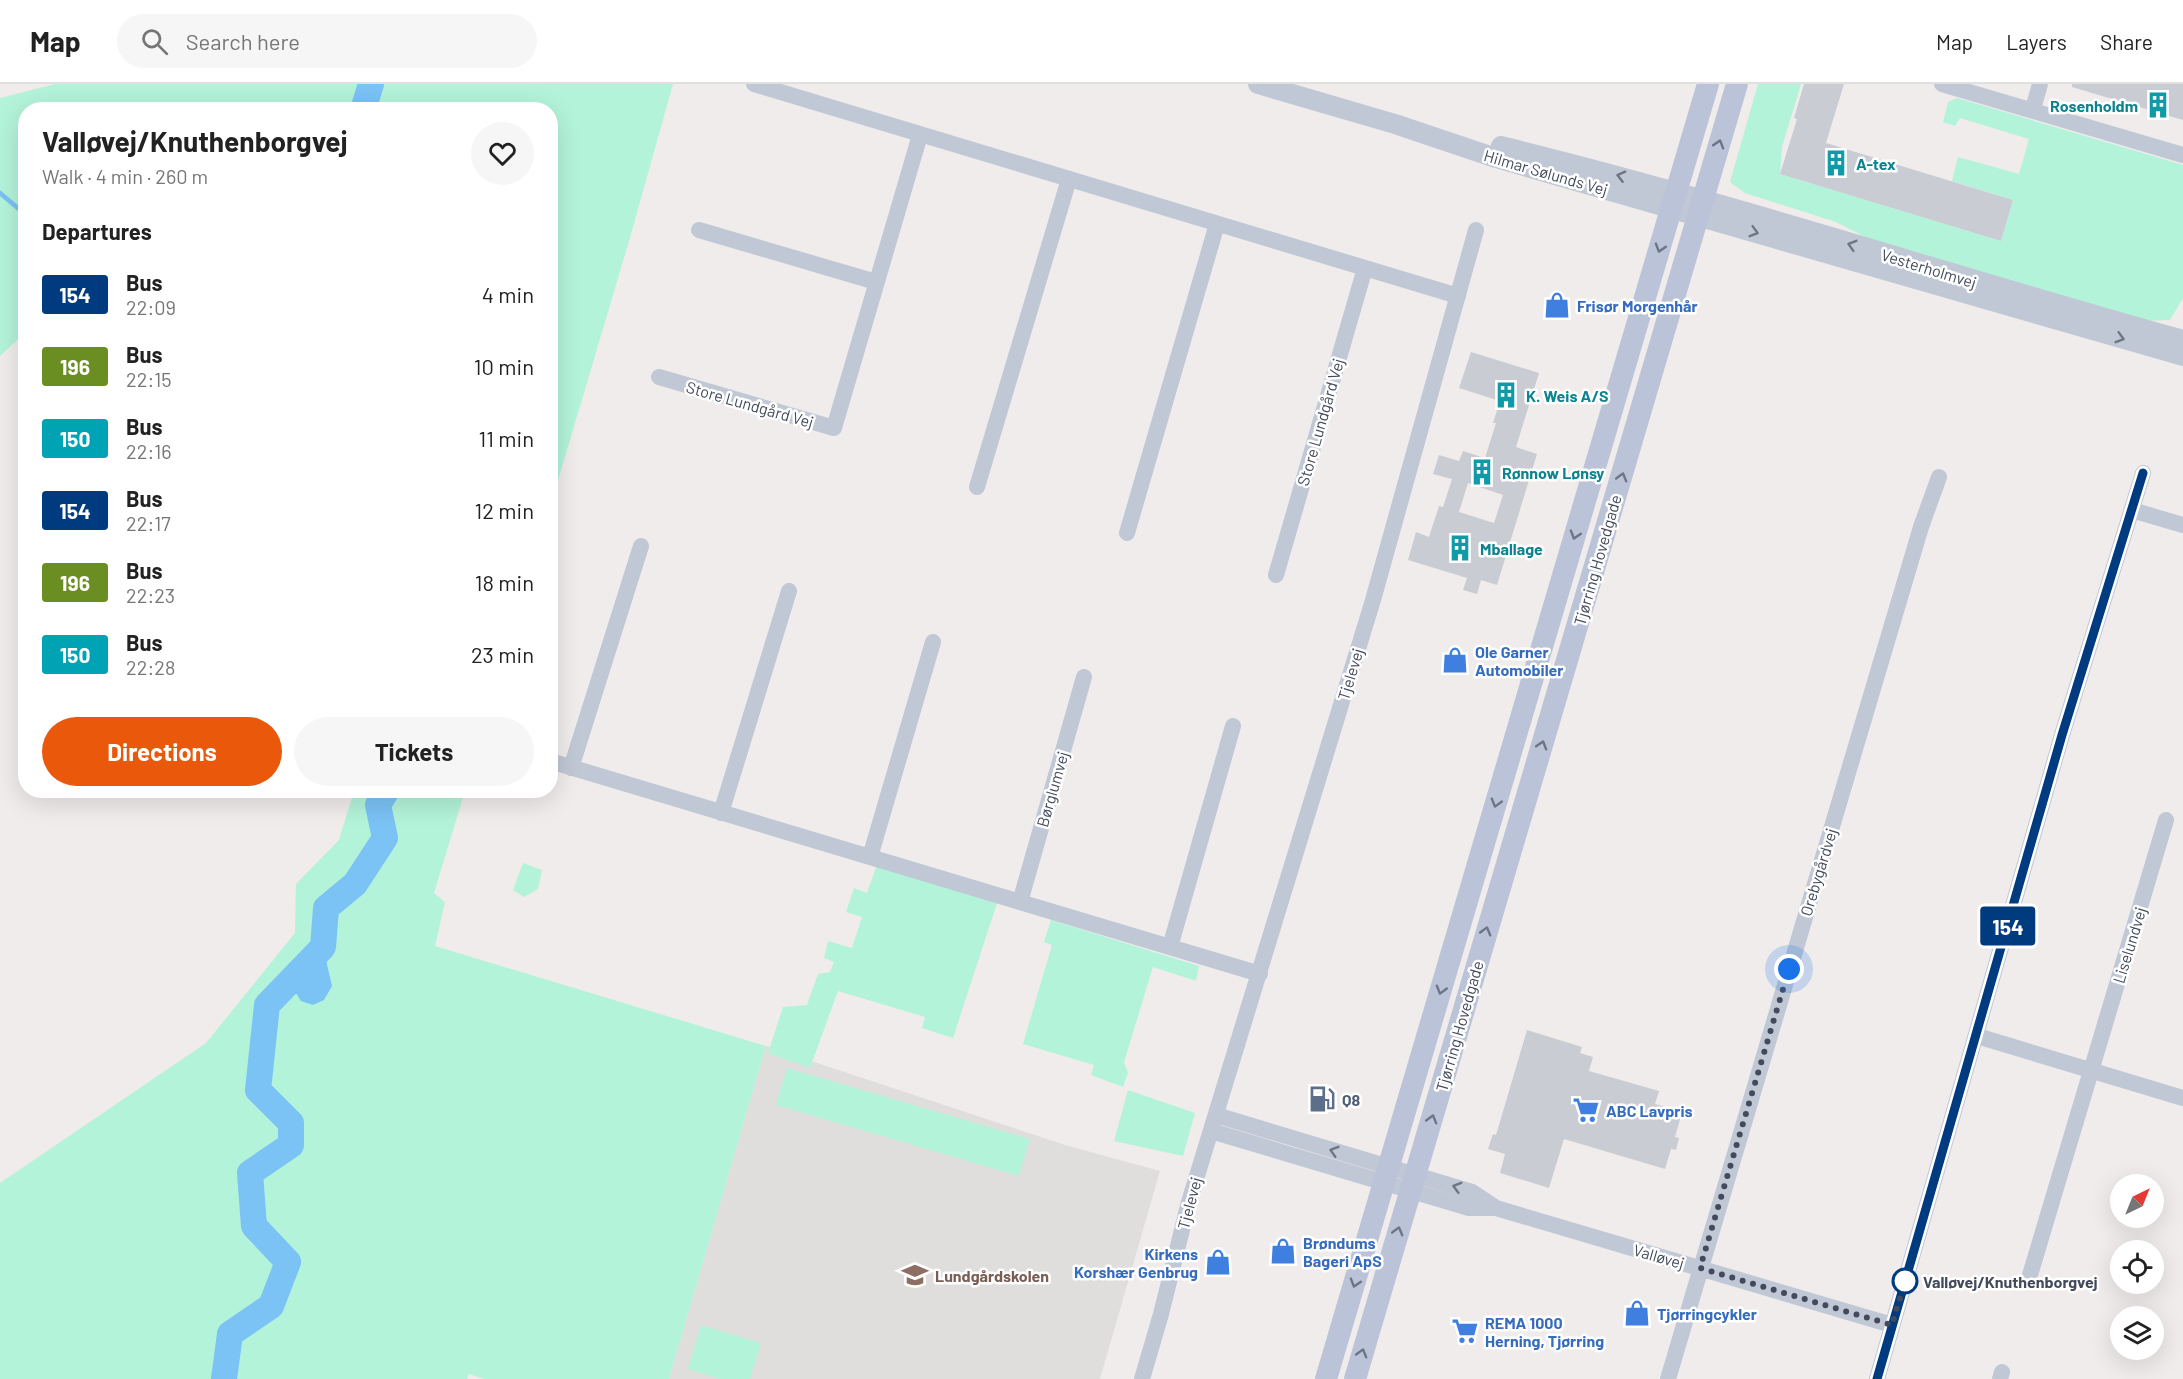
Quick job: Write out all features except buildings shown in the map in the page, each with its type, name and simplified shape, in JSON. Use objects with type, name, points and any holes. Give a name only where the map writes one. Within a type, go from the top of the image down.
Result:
[{"type":"main road","name":"Tjørring Hovedgade","points":[[1326,1379],[1708,84]]},
{"type":"main road","name":"Tjørring Hovedgade","points":[[1355,1379],[1737,84]]},
{"type":"street","points":[[754,84],[1458,296]]},
{"type":"street","name":"Hilmar Sølunds Vej","points":[[1258,84],[1395,124],[1499,146],[1626,177],[1675,200]]},
{"type":"street","points":[[1942,84],[2183,155]]},
{"type":"street","points":[[2033,109],[2040,84]]},
{"type":"street","name":"Store Lundgård Vej","points":[[659,377],[834,428],[920,135]]},
{"type":"street","points":[[977,487],[1069,179]]},
{"type":"street","name":"Vesterholmvej","points":[[1675,200],[2182,348]]},
{"type":"street","points":[[1127,533],[1217,224]]},
{"type":"street","points":[[699,230],[876,282]]},
{"type":"street","name":"Tjelevej","points":[[1142,1379],[1189,1202],[1372,600],[1476,230]]},
{"type":"street","name":"Store Lundgård Vej","points":[[1276,576],[1365,268]]},
{"type":"street","points":[[1877,1379],[2062,735],[2143,473]]},
{"type":"street","name":"Orebygårdvej","points":[[1668,1379],[1917,538],[1940,477]]},
{"type":"street","points":[[2132,510],[2183,525]]},
{"type":"street","points":[[571,768],[641,546]]},
{"type":"street","points":[[721,813],[789,591]]},
{"type":"street","points":[[870,857],[933,642]]},
{"type":"street","name":"Børglumvej","points":[[1020,902],[1083,677]]},
{"type":"street","points":[[1170,947],[1233,726]]},
{"type":"street","points":[[558,764],[1260,974]]},
{"type":"street","name":"Liselundvej","points":[[2030,1275],[2166,820]]},
{"type":"street","points":[[1977,1036],[2183,1098]]},
{"type":"street","points":[[1216,1115],[1413,1183]]},
{"type":"street","points":[[1210,1131],[1387,1175]]},
{"type":"street","name":"Valløvej","points":[[1413,1183],[1469,1208],[1496,1208],[1892,1325]]},
{"type":"shaded area","name":"Lundgårdskolen","points":[[766,1046],[1065,1145],[1160,1171],[1100,1379],[669,1379]]},
{"type":"green space","points":[[55,84],[673,84],[558,480],[558,102],[18,102],[18,339],[0,356],[0,98]]},
{"type":"green space","points":[[1758,84],[1801,84],[1782,147],[1780,174],[2001,241],[2013,200],[1952,181],[1958,157],[2019,174],[2029,139],[1960,118],[1955,126],[1943,122],[1948,102],[1957,98],[2183,165],[2183,298],[2170,320],[2145,321],[1873,241],[1836,222],[1745,193],[1730,182]]},
{"type":"green space","points":[[352,798],[463,798],[434,893],[445,902],[435,946],[766,1046],[669,1379],[484,1379],[469,1374],[467,1379],[0,1379],[0,1183],[206,1043],[295,933],[296,884],[339,840]]},
{"type":"green space","points":[[878,862],[999,897],[953,1038],[922,1028],[925,1017],[838,991],[810,1068],[768,1053],[783,1007],[807,1005],[818,974],[830,972],[834,962],[824,958],[828,941],[852,948],[862,917],[846,912],[854,888],[867,893]]},
{"type":"green space","points":[[523,863],[542,870],[538,889],[524,897],[513,890]]},
{"type":"green space","points":[[1051,920],[1199,966],[1196,981],[1153,967],[1124,1062],[1128,1073],[1123,1087],[1091,1075],[1094,1065],[1023,1044],[1052,945],[1044,942]]},
{"type":"green space","points":[[787,1068],[1030,1139],[1019,1176],[776,1105]]},
{"type":"green space","points":[[1128,1090],[1195,1113],[1183,1156],[1114,1141]]},
{"type":"green space","points":[[701,1325],[761,1343],[750,1379],[720,1379],[688,1369]]},
{"type":"water","points":[[323,947],[332,986],[324,1000],[313,1005],[301,1001],[289,982]]},
{"type":"waterway","points":[[365,102],[371,84]]},
{"type":"waterway","points":[[0,193],[18,208]]},
{"type":"waterway","points":[[224,1379],[230,1334],[271,1306],[288,1262],[254,1226],[250,1173],[291,1145],[291,1123],[258,1090],[267,1005],[323,947],[326,908],[355,884],[385,838],[378,805],[382,798]]},
{"type":"bus line","name":"154","points":[[1877,1379],[2062,735],[2143,473]]},
{"type":"place","name":"Rosenholdm","points":[[2158,105]]},
{"type":"place","name":"A-tex","points":[[1836,163]]},
{"type":"place","name":"Frisør Morgenhår","points":[[1557,305]]},
{"type":"place","name":"K. Weis A/S","points":[[1506,395]]},
{"type":"place","name":"Rønnow Lønsy","points":[[1482,472]]},
{"type":"place","name":"Mballage","points":[[1460,548]]},
{"type":"place","name":"Ole Garner Automobiler","points":[[1455,660]]},
{"type":"place","name":"Q8","points":[[1322,1099]]},
{"type":"place","name":"ABC Lavpris","points":[[1586,1110]]},
{"type":"place","name":"Brøndums Bageri ApS","points":[[1283,1251]]},
{"type":"place","name":"Kirkens Korshær Genbrug","points":[[1218,1262]]},
{"type":"place","name":"Lundgårdskolen","points":[[915,1275]]},
{"type":"place","name":"Valløvej/Knuthenborgvej","points":[[1905,1281]]},
{"type":"place","name":"Tjørringcykler","points":[[1637,1313]]},
{"type":"place","name":"REMA 1000 Herning, Tjørring","points":[[1465,1331]]},
{"type":"route","points":[[1789,969],[1700,1268],[1892,1325],[1905,1281]]}]
